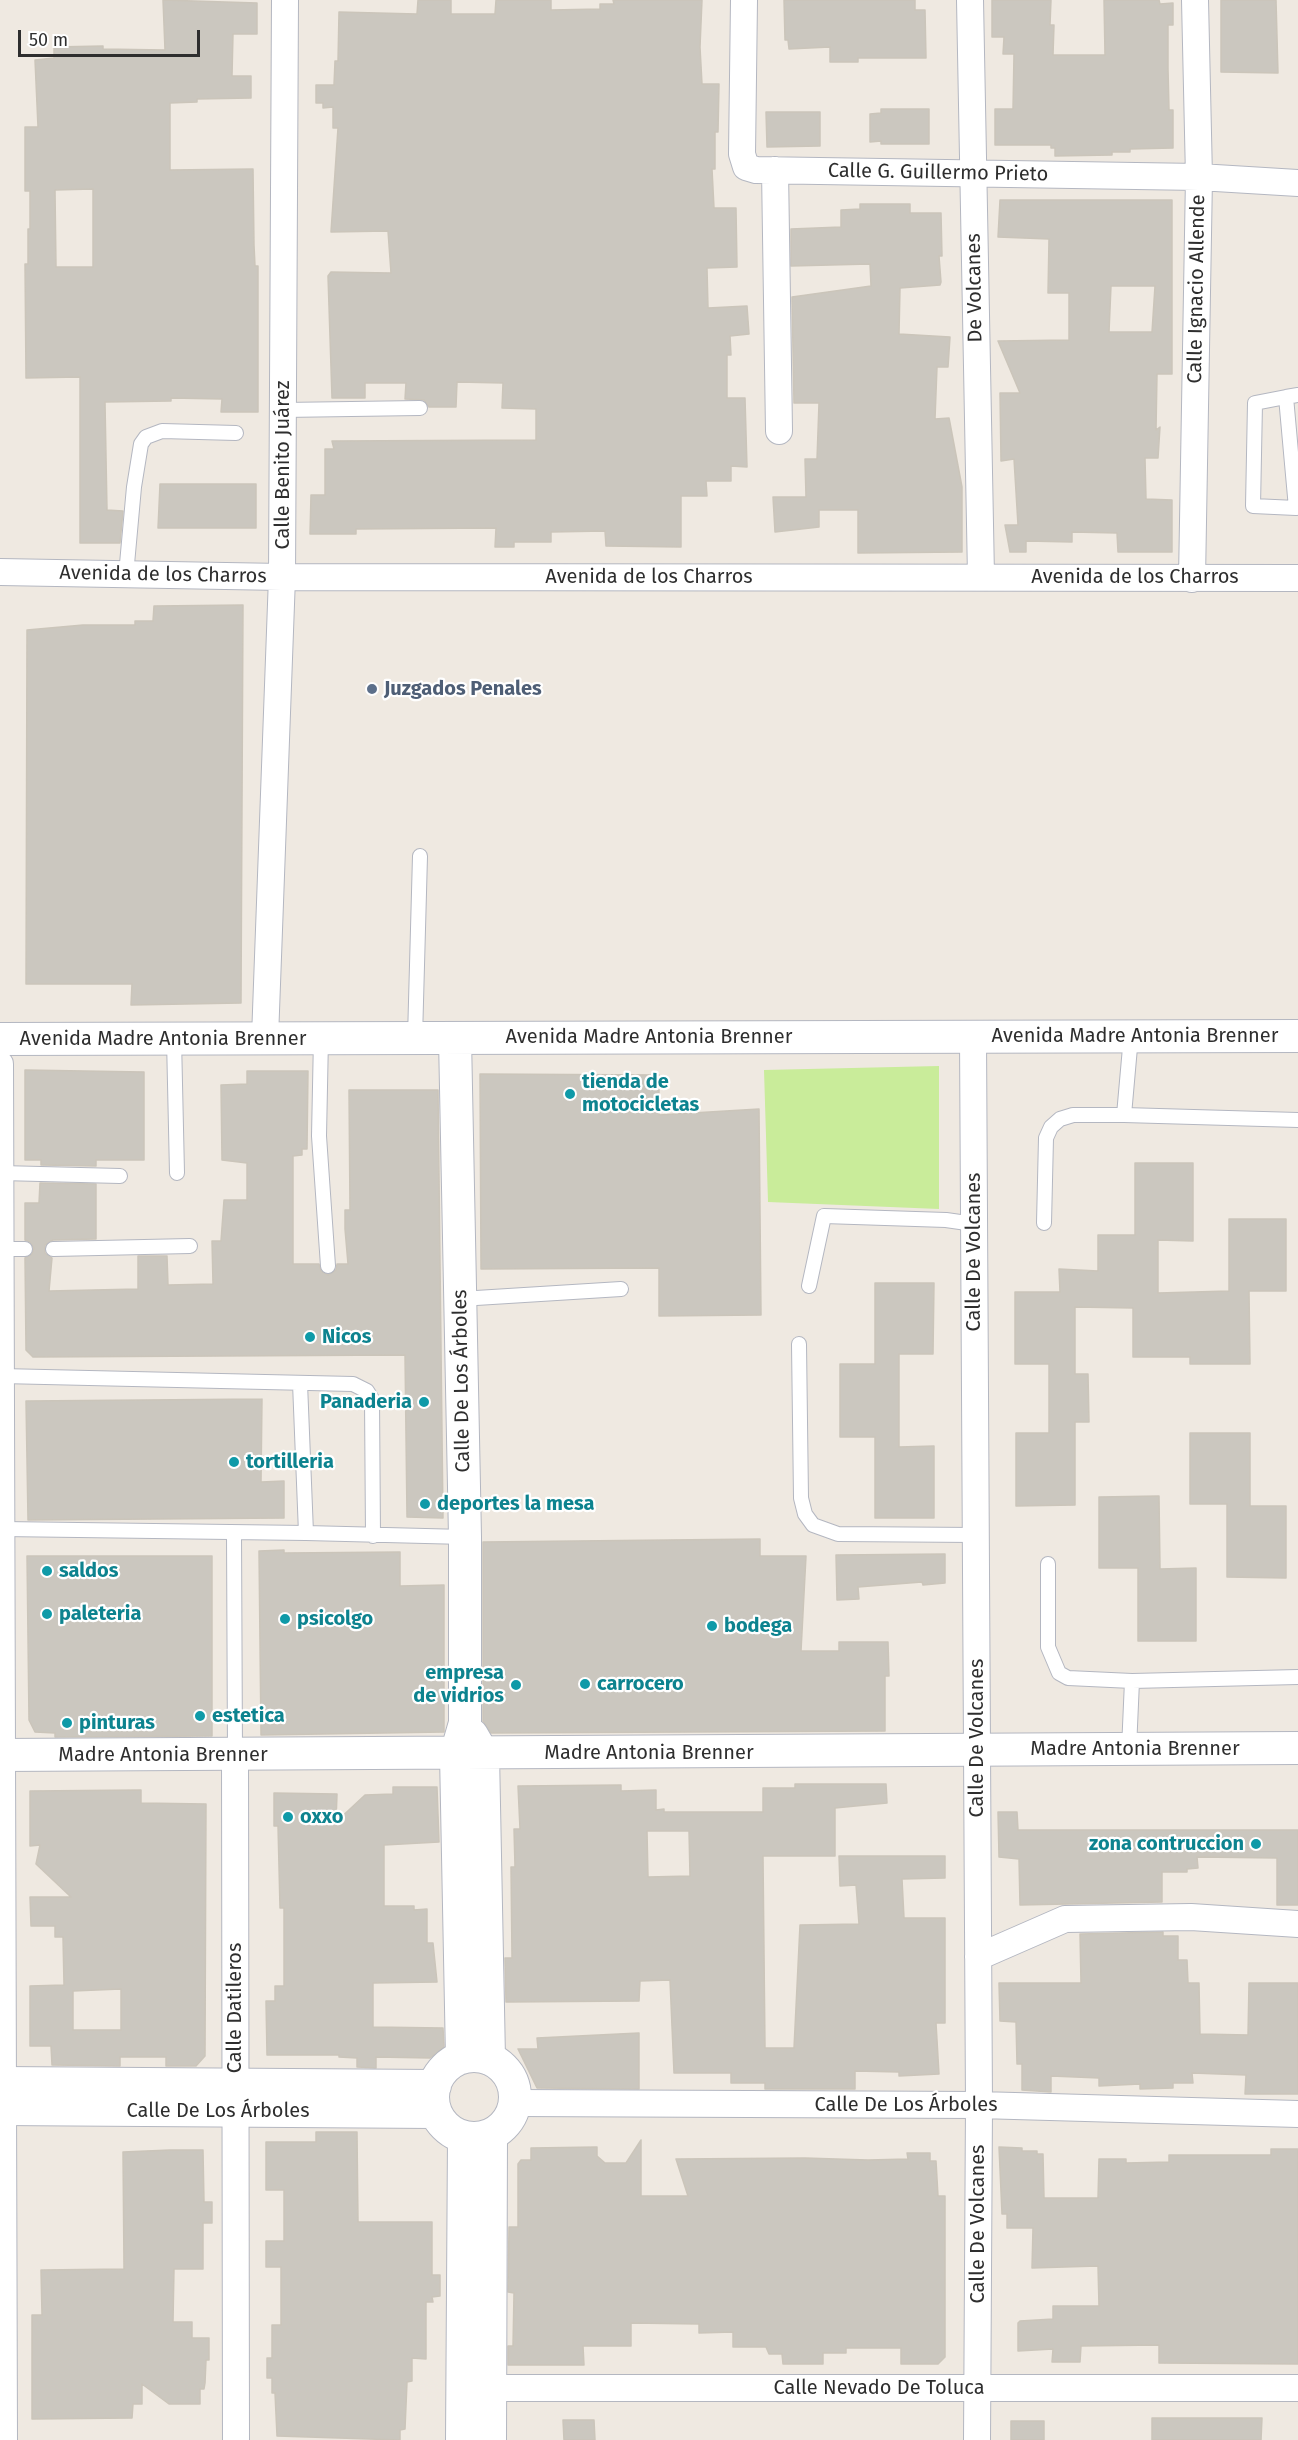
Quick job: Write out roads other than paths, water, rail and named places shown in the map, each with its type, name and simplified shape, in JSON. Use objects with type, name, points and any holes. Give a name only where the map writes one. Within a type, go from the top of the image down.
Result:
[{"type":"street","name":"Calle Benito Juárez","points":[[265,1038],[282,577],[285,0]]},
{"type":"street","name":"Calle G. Guillermo Prieto","points":[[744,0],[742,154],[746,167],[775,170],[1199,177],[1298,183]]},
{"type":"street","name":"De Volcanes","points":[[970,0],[981,576]]},
{"type":"street","name":"Calle Ignacio Allende","points":[[1192,579],[1199,177],[1195,0]]},
{"type":"street","points":[[775,170],[779,431]]},
{"type":"street","name":"Avenida de los Charros","points":[[0,572],[282,577],[1298,578]]},
{"type":"street","name":"Avenida Madre Antonia Brenner","points":[[0,1039],[1298,1036]]},
{"type":"street","name":"Calle De Volcanes","points":[[973,1037],[979,2105],[977,2440]]},
{"type":"street","name":"Calle De Los Árboles","points":[[455,1038],[465,1537],[465,1723],[469,1754],[476,2059]]},
{"type":"street","points":[[0,1064],[1,1173],[13,1249],[2,1376],[1,2096],[4,2440]]},
{"type":"street","name":"Madre Antonia Brenner","points":[[1,1755],[1298,1748]]},
{"type":"street","name":"Calle Datileros","points":[[235,1755],[236,2440]]},
{"type":"street","points":[[978,1957],[1065,1919],[1191,1917],[1298,1924]]},
{"type":"street","points":[[476,2059],[501,2066],[514,2089],[515,2103],[511,2116],[502,2127],[477,2136],[442,2123],[435,2099],[441,2074],[450,2064],[476,2059]]},
{"type":"street","name":"Calle De Los Árboles","points":[[1,2096],[435,2099]]},
{"type":"street","name":"Calle De Los Árboles","points":[[515,2103],[979,2105],[1298,2114]]},
{"type":"street","points":[[462,2440],[475,2388],[477,2136]]},
{"type":"street","points":[[475,2388],[490,2440]]},
{"type":"street","name":"Calle Nevado De Toluca","points":[[475,2388],[1298,2388]]},
{"type":"lane","points":[[1292,396],[1296,508],[1253,506],[1255,403],[1292,396]]},
{"type":"lane","points":[[283,410],[420,408]]},
{"type":"lane","points":[[126,574],[134,487],[141,444],[146,437],[162,431],[236,433]]},
{"type":"lane","points":[[415,1038],[420,856]]},
{"type":"lane","points":[[1124,1115],[1131,1036]]},
{"type":"lane","points":[[321,1038],[319,1136],[328,1266]]},
{"type":"lane","points":[[174,1039],[177,1173]]},
{"type":"lane","points":[[1044,1222],[1046,1138],[1051,1127],[1060,1119],[1073,1115],[1124,1115],[1298,1120]]},
{"type":"lane","points":[[1,1173],[120,1176]]},
{"type":"lane","points":[[809,1286],[824,1216],[946,1220],[974,1224]]},
{"type":"lane","points":[[52,1249],[190,1246]]},
{"type":"lane","points":[[460,1299],[621,1289]]},
{"type":"lane","points":[[799,1344],[801,1498],[805,1514],[813,1525],[838,1534],[975,1534]]},
{"type":"lane","points":[[2,1376],[353,1384],[367,1391],[372,1399],[373,1536]]},
{"type":"lane","points":[[300,1383],[306,1533]]},
{"type":"lane","points":[[2,1530],[465,1537]]},
{"type":"lane","points":[[234,1533],[235,1755]]},
{"type":"lane","points":[[1048,1564],[1048,1647],[1059,1673],[1068,1678],[1132,1681],[1298,1677]]},
{"type":"lane","points":[[1129,1749],[1132,1681]]},
{"type":"place","name":"Juzgados Penales","points":[[372,689]]},
{"type":"place","name":"tienda de motocicletas","points":[[570,1094]]},
{"type":"place","name":"Nicos","points":[[310,1337]]},
{"type":"place","name":"Panaderia","points":[[424,1402]]},
{"type":"place","name":"tortilleria","points":[[234,1462]]},
{"type":"place","name":"deportes la mesa","points":[[425,1504]]},
{"type":"place","name":"saldos","points":[[47,1571]]},
{"type":"place","name":"paleteria","points":[[47,1614]]},
{"type":"place","name":"psicolgo","points":[[285,1619]]},
{"type":"place","name":"bodega","points":[[712,1626]]},
{"type":"place","name":"carrocero","points":[[585,1684]]},
{"type":"place","name":"empresa de vidrios","points":[[516,1685]]},
{"type":"place","name":"estetica","points":[[200,1716]]},
{"type":"place","name":"pinturas","points":[[67,1723]]},
{"type":"place","name":"oxxo","points":[[288,1817]]},
{"type":"place","name":"zona contruccion","points":[[1256,1844]]}]
